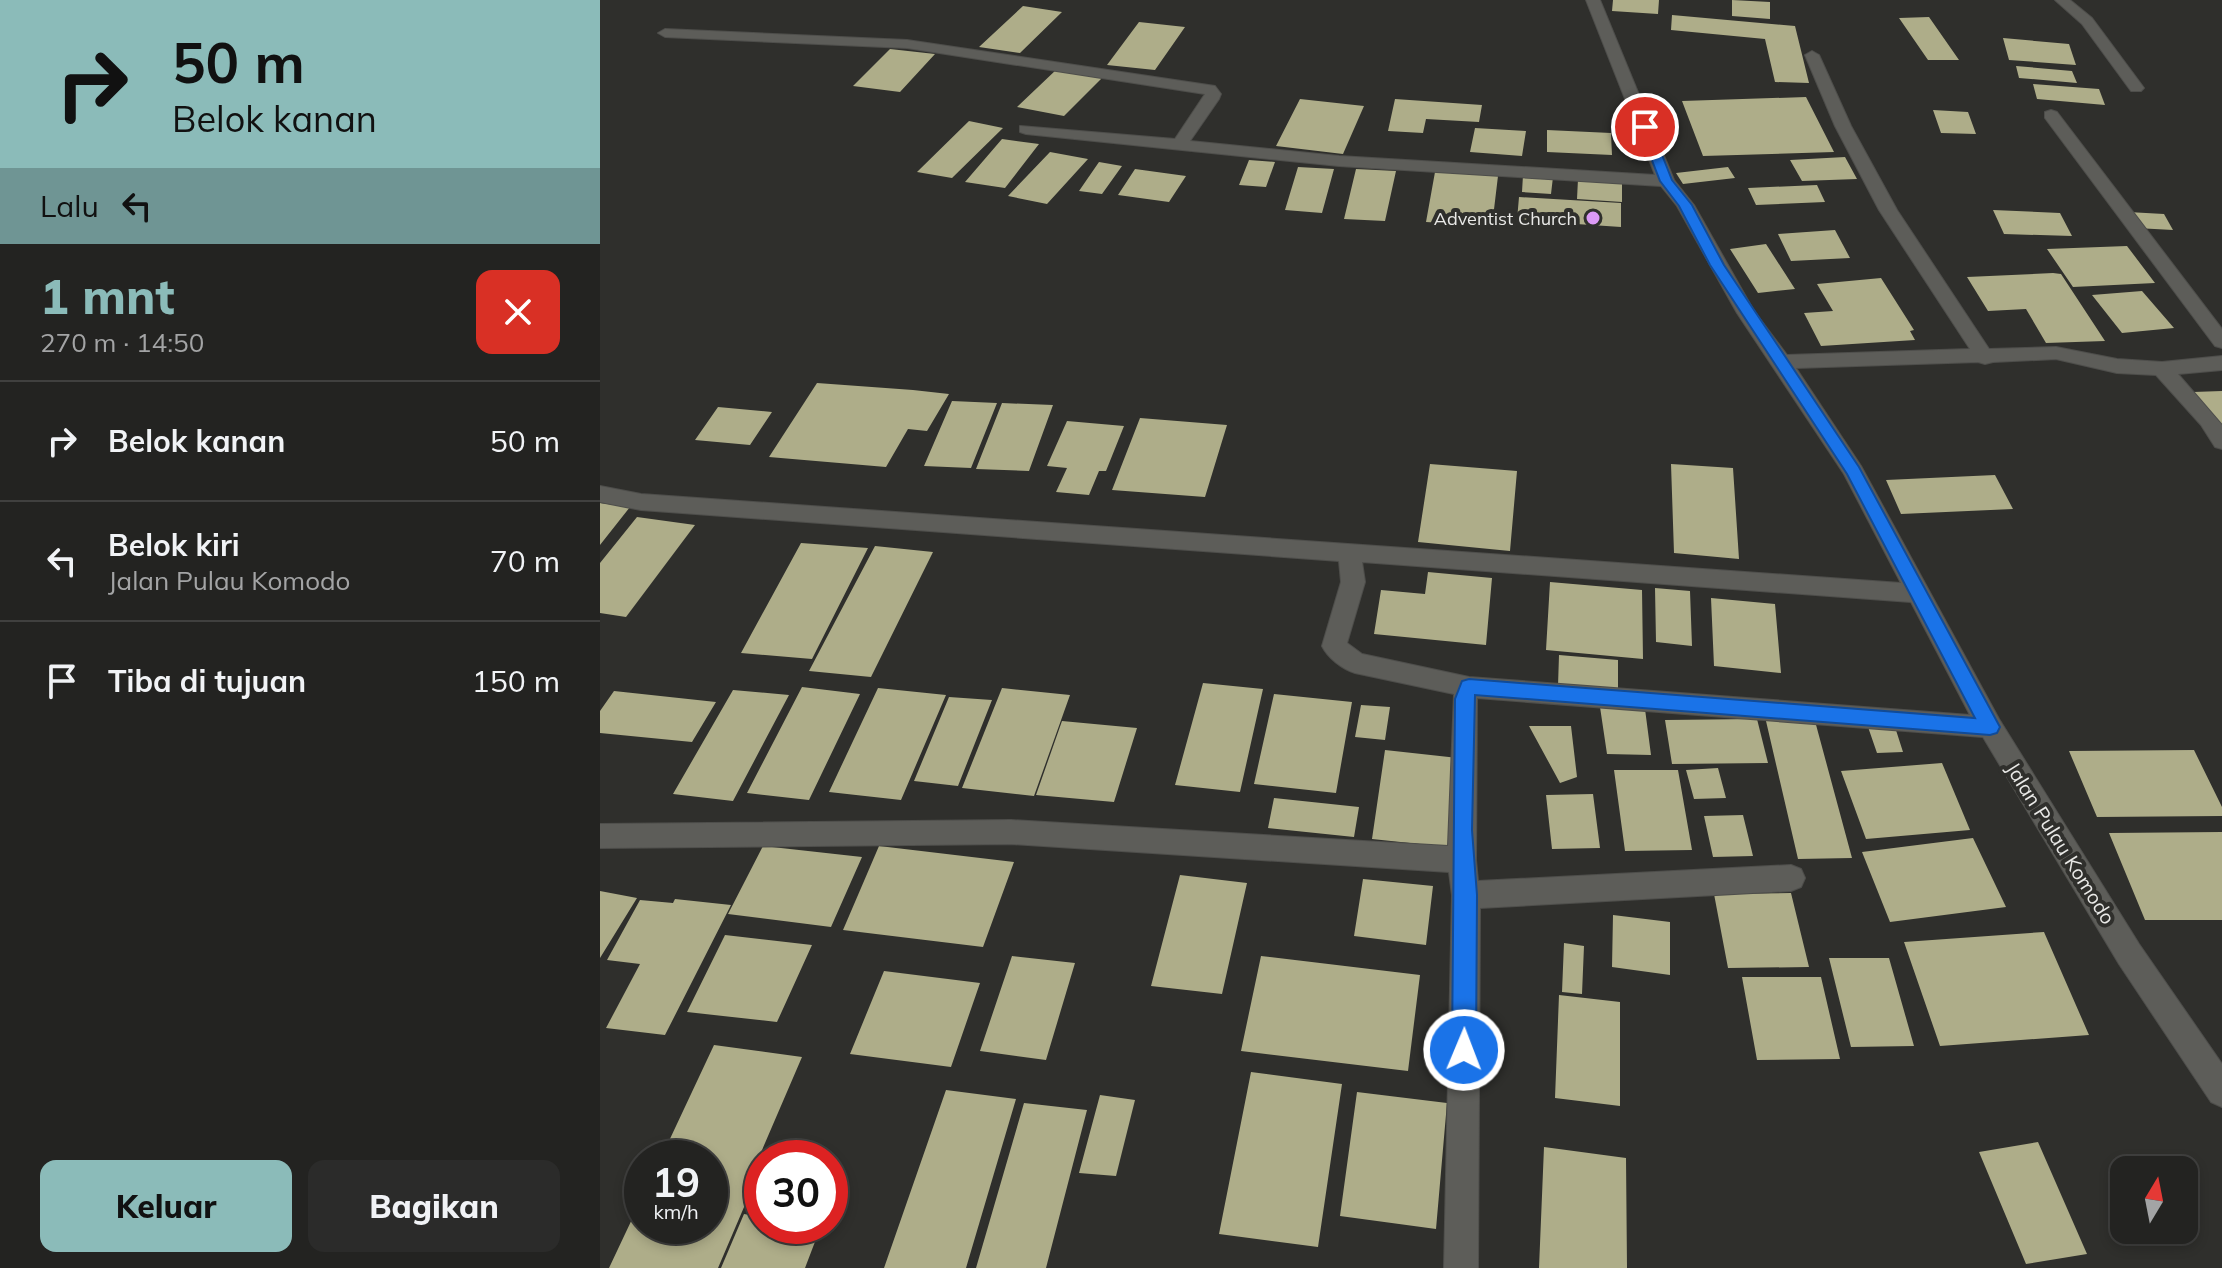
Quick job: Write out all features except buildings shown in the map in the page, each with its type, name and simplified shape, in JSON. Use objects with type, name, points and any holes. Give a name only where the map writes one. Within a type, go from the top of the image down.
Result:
[{"type":"street","name":"Jalan Pulau Komodo","points":[[1593,0],[1666,181],[1685,205],[1746,313],[1853,471],[1990,727],[2129,954],[2222,1091]]},
{"type":"street","points":[[2062,0],[2087,21],[2136,88]]},
{"type":"street","points":[[665,33],[907,44],[1210,89],[1213,94],[1211,99],[1179,145]]},
{"type":"street","points":[[1812,55],[1843,126],[1888,210],[1985,358]]},
{"type":"street","points":[[2051,115],[2222,342]]},
{"type":"street","points":[[1026,129],[1339,161],[1666,181]]},
{"type":"street","points":[[1782,362],[1985,358],[2056,353],[2117,366],[2162,369],[2222,363]]},
{"type":"street","points":[[2162,369],[2208,420],[2222,442]]},
{"type":"street","points":[[600,494],[641,502],[1916,593]]},
{"type":"street","points":[[1350,554],[1353,582],[1334,646],[1355,663],[1469,687],[1990,727]]},
{"type":"street","points":[[1461,1268],[1466,895],[1462,860],[1464,699],[1469,687]]},
{"type":"street","points":[[600,836],[1011,832],[1462,860]]},
{"type":"street","points":[[1466,895],[1791,878]]},
{"type":"place","name":"Adventist Church","points":[[1593,218]]},
{"type":"route","points":[[1464,1050],[1466,895],[1462,830],[1464,699],[1469,687],[1990,727],[1853,471],[1746,313],[1685,205],[1666,181],[1645,127]]}]
